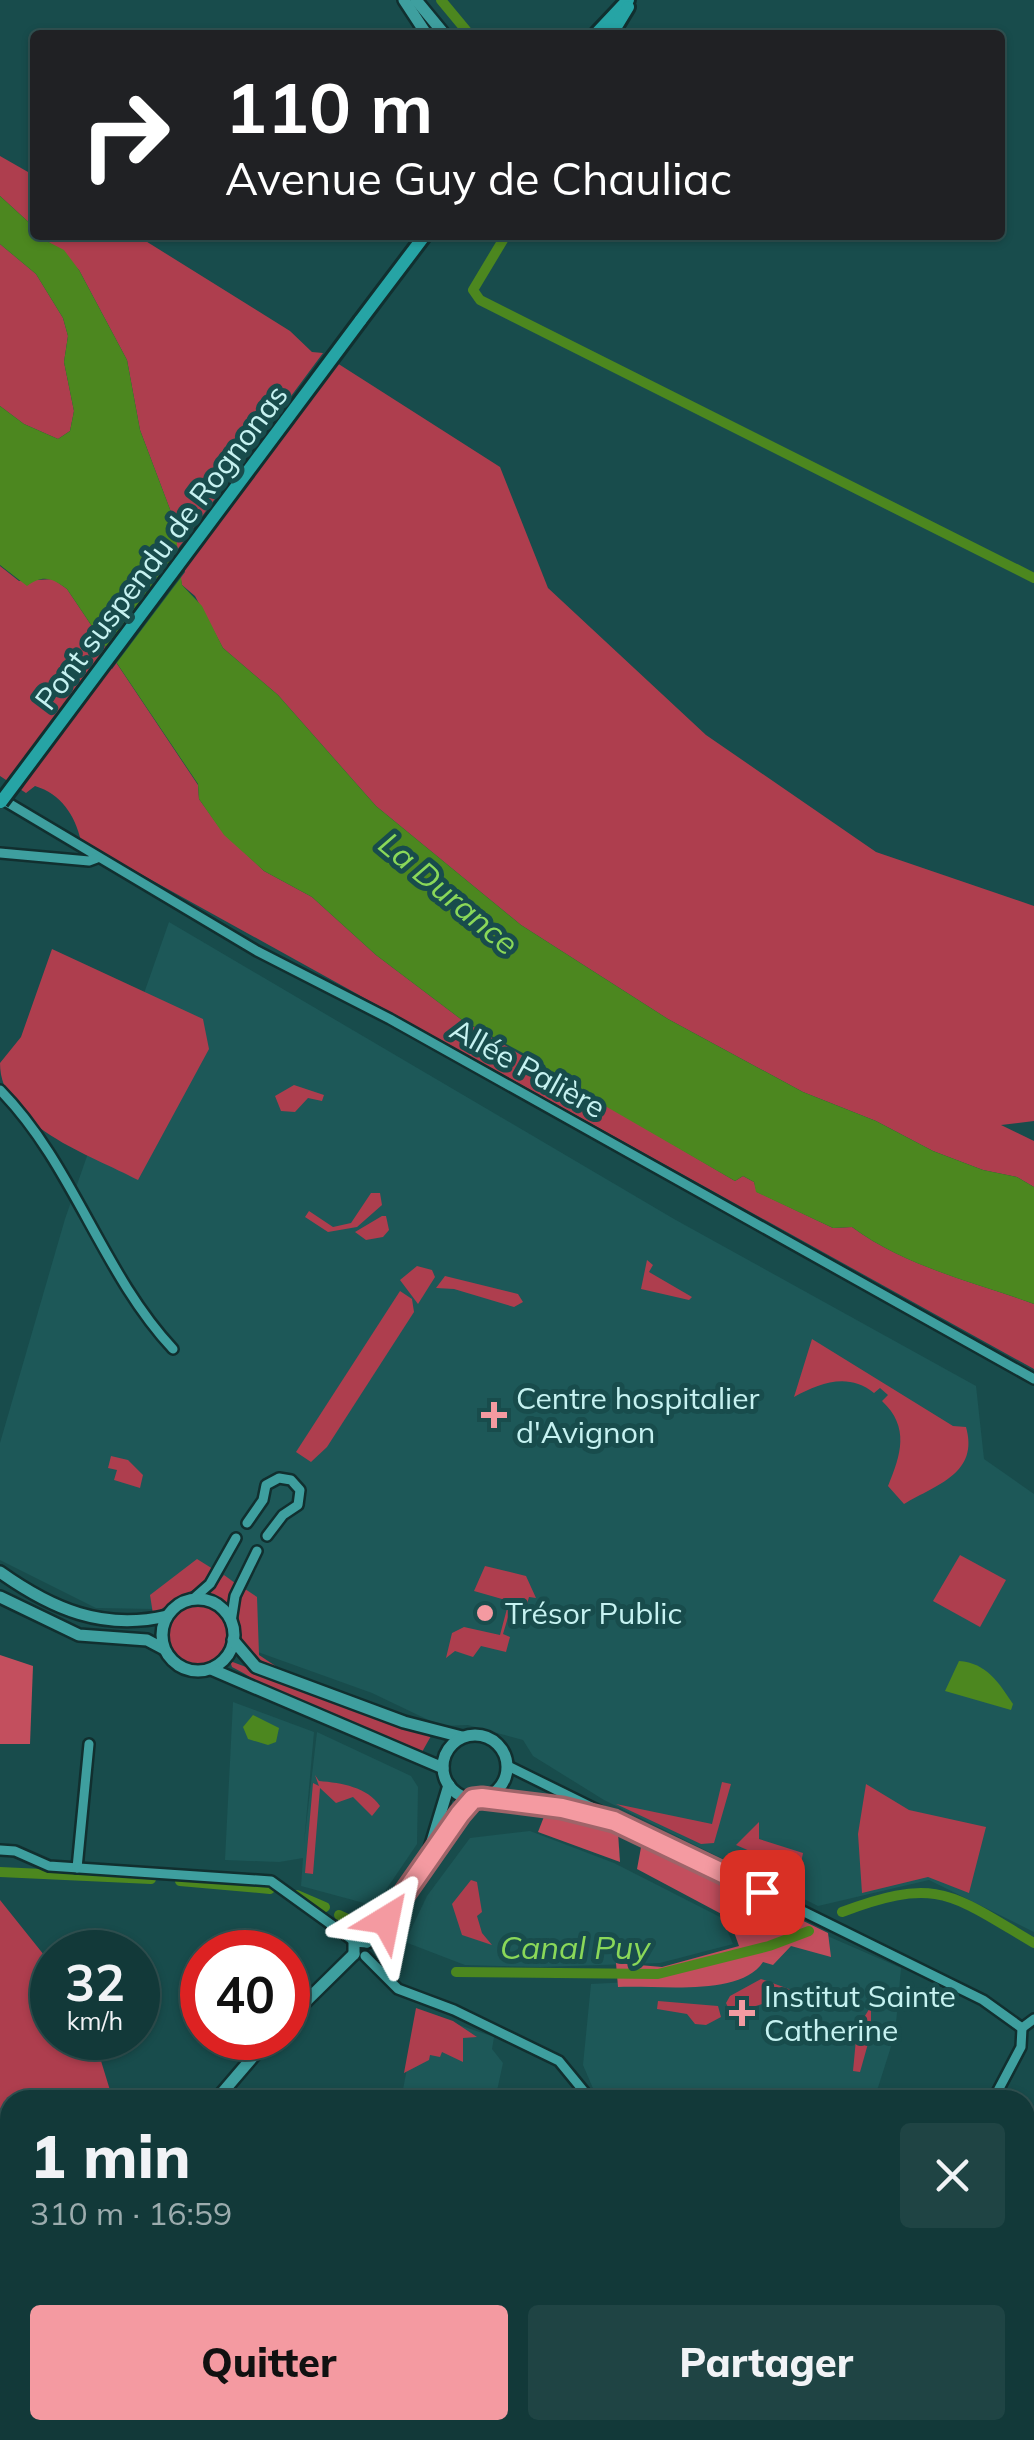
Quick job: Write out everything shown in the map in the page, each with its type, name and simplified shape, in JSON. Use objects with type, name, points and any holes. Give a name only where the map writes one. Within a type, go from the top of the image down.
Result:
[{"type":"main road","points":[[601,30],[630,0]]},
{"type":"main road","points":[[614,30],[630,0]]},
{"type":"main road","points":[[408,261],[422,240]]},
{"type":"main road","points":[[408,261],[428,240]]},
{"type":"main road","name":"Pont suspendu de Rognonas","points":[[0,801],[408,261]]},
{"type":"street","points":[[404,0],[424,30]]},
{"type":"street","points":[[416,0],[441,30]]},
{"type":"street","name":"Allée Palière","points":[[0,801],[257,952],[390,1019],[1034,1380]]},
{"type":"street","points":[[0,853],[89,861],[96,858]]},
{"type":"street","points":[[0,1090],[82,1208],[138,1305],[173,1348]]},
{"type":"street","points":[[246,1523],[272,1480],[291,1480],[300,1498],[294,1510],[283,1515],[268,1536]]},
{"type":"street","points":[[263,1500],[270,1512],[283,1515]]},
{"type":"street","points":[[164,1648],[162,1631],[167,1616],[210,1584],[236,1538]]},
{"type":"street","points":[[257,1551],[235,1596],[231,1622],[234,1640],[256,1667],[404,1722],[462,1737],[476,1734],[492,1739],[503,1750],[508,1766],[498,1790],[478,1799],[360,1948],[310,1997]]},
{"type":"street","points":[[0,1572],[42,1600],[80,1616],[134,1622],[167,1616]]},
{"type":"street","points":[[0,1596],[78,1635],[147,1640],[164,1648],[186,1669],[210,1668],[443,1768]]},
{"type":"street","points":[[193,1599],[212,1602],[231,1622]]},
{"type":"street","points":[[210,1668],[226,1658],[234,1640]]},
{"type":"street","points":[[420,1870],[442,1817],[449,1785],[443,1768],[450,1747],[462,1737]]},
{"type":"street","points":[[77,1868],[89,1744]]},
{"type":"street","points":[[508,1766],[983,2000],[1022,2028]]},
{"type":"street","points":[[449,1785],[478,1799],[562,1808],[614,1821]]},
{"type":"street","points":[[0,1850],[15,1851],[49,1866],[271,1881],[360,1948],[395,1986],[559,2061],[582,2090]]},
{"type":"street","points":[[1022,2028],[1034,2019]]},
{"type":"street","points":[[998,2090],[1021,2048],[1022,2028]]},
{"type":"street","points":[[224,2090],[250,2060]]},
{"type":"shaded area","points":[[0,156],[30,173],[30,223],[0,196]]},
{"type":"shaded area","points":[[46,240],[144,240],[290,331],[312,352],[323,353],[177,550],[174,520],[140,430],[127,360],[79,270]]},
{"type":"shaded area","points":[[0,244],[36,274],[63,318],[68,336],[64,362],[74,411],[70,431],[58,439],[24,424],[0,406]]},
{"type":"shaded area","points":[[337,363],[500,467],[548,588],[706,735],[876,852],[1034,906],[1034,1121],[1001,1125],[1034,1141],[1034,1187],[1017,1177],[983,1170],[933,1151],[876,1121],[803,1092],[668,1019],[521,925],[376,806],[278,695],[223,648],[195,596],[182,585],[180,575]]},
{"type":"shaded area","points":[[0,566],[19,581],[53,579],[67,589],[198,785],[199,799],[222,831],[264,871],[312,897],[376,955],[462,1020],[735,1181],[743,1176],[754,1182],[757,1192],[833,1228],[852,1227],[917,1263],[1034,1304],[1034,1369],[81,841],[71,814],[52,794],[35,786],[26,793],[0,776]]},
{"type":"shaded area","name":"Centre hospitalier d'Avignon","points":[[169,922],[674,1219],[976,1386],[984,1459],[1034,1494],[1034,1932],[929,1880],[818,1906],[604,1800],[533,1756],[523,1740],[468,1725],[441,1726],[372,1693],[255,1651],[240,1606],[218,1589],[189,1586],[156,1609],[96,1608],[0,1560],[0,1443],[65,1219]]},
{"type":"shaded area","points":[[52,949],[203,1019],[209,1049],[138,1180],[51,1136],[15,1104],[4,1085],[0,1063],[21,1037]]},
{"type":"shaded area","points":[[294,1085],[324,1095],[322,1101],[308,1098],[295,1112],[281,1111],[275,1096]]},
{"type":"shaded area","points":[[371,1193],[380,1193],[382,1205],[357,1227],[328,1232],[305,1217],[309,1211],[333,1227],[351,1223]]},
{"type":"shaded area","points":[[386,1216],[389,1230],[383,1237],[366,1240],[355,1232]]},
{"type":"shaded area","points":[[647,1260],[653,1265],[649,1272],[692,1297],[689,1300],[641,1289]]},
{"type":"shaded area","points":[[417,1266],[432,1270],[435,1277],[418,1304],[400,1280]]},
{"type":"shaded area","points":[[445,1276],[518,1294],[523,1302],[514,1307],[454,1289],[436,1288]]},
{"type":"shaded area","points":[[400,1291],[412,1299],[414,1312],[327,1447],[311,1462],[296,1452]]},
{"type":"shaded area","points":[[812,1339],[953,1426],[966,1427],[967,1456],[953,1475],[904,1504],[888,1486],[900,1431],[882,1401],[888,1395],[880,1388],[874,1393],[844,1381],[824,1384],[794,1397]]},
{"type":"shaded area","points":[[111,1456],[128,1460],[143,1475],[140,1488],[114,1480],[117,1470],[108,1468]]},
{"type":"shaded area","points":[[960,1555],[1006,1580],[980,1627],[933,1601]]},
{"type":"shaded area","points":[[197,1559],[213,1569],[205,1583],[153,1614],[150,1595]]},
{"type":"shaded area","points":[[485,1566],[526,1576],[536,1598],[529,1597],[525,1611],[511,1607],[503,1634],[510,1637],[506,1652],[481,1646],[473,1657],[455,1651],[446,1658],[452,1633],[464,1627],[500,1635],[509,1601],[474,1591]]},
{"type":"shaded area","points":[[224,1575],[235,1583],[227,1606],[208,1595]]},
{"type":"shaded area","points":[[245,1589],[257,1597],[259,1655],[283,1671],[258,1658],[242,1640],[238,1618]]},
{"type":"shaded area","points":[[198,1606],[219,1615],[228,1636],[219,1657],[198,1666],[177,1657],[168,1636],[177,1615]]},
{"type":"shaded area","points":[[0,1655],[33,1666],[30,1744],[0,1744]]},
{"type":"shaded area","points":[[230,1661],[431,1736],[422,1752],[275,1692],[232,1667]]},
{"type":"shaded area","points":[[233,1702],[314,1732],[304,1843],[317,1732],[411,1776],[418,1787],[417,1844],[375,1906],[301,1886],[303,1858],[279,1862],[225,1860]]},
{"type":"shaded area","points":[[315,1775],[319,1781],[361,1790],[380,1806],[372,1816],[353,1797],[336,1803],[320,1788],[313,1874],[305,1873],[313,1783],[319,1786]]},
{"type":"shaded area","points":[[722,1782],[731,1784],[714,1843],[701,1844],[616,1804],[712,1824]]},
{"type":"shaded area","points":[[866,1784],[909,1810],[986,1827],[969,1893],[928,1877],[862,1893],[858,1834]]},
{"type":"shaded area","points":[[545,1814],[573,1818],[618,1833],[620,1862],[538,1832]]},
{"type":"shaded area","points":[[759,1822],[759,1839],[803,1853],[800,1868],[796,1871],[736,1845]]},
{"type":"shaded area","points":[[530,1831],[614,1863],[722,1918],[733,1944],[660,1963],[540,1967],[465,1965],[405,1942],[427,1896],[470,1838]]},
{"type":"shaded area","points":[[642,1842],[828,1933],[831,1957],[791,1946],[773,1965],[763,1962],[752,1973],[718,1985],[618,1987],[616,1963],[662,1967],[739,1946],[729,1918],[637,1869]]},
{"type":"shaded area","points":[[471,1880],[477,1882],[482,1912],[477,1916],[482,1933],[492,1945],[462,1935],[452,1904]]},
{"type":"shaded area","points":[[0,1900],[30,1938],[30,2060],[101,2060],[110,2090],[0,2090]]},
{"type":"shaded area","name":"Institut Sainte Catherine","points":[[816,1931],[901,1968],[895,2034],[877,2090],[594,2090],[583,2065],[591,1984],[687,1979]]},
{"type":"shaded area","points":[[761,1979],[800,1993],[749,2008],[754,2020],[732,2016],[726,2003],[730,1996]]},
{"type":"shaded area","points":[[658,2001],[718,2006],[721,2017],[706,2025],[695,2024],[687,2014],[657,2009]]},
{"type":"shaded area","points":[[871,2006],[871,2033],[860,2072],[853,2071],[857,2029]]},
{"type":"shaded area","points":[[416,2008],[453,2021],[477,2037],[463,2038],[463,2062],[442,2052],[440,2057],[430,2055],[429,2060],[404,2073]]},
{"type":"shaded area","points":[[418,2011],[494,2037],[492,2049],[503,2063],[497,2090],[403,2090]]},
{"type":"water","name":"La Durance","points":[[0,196],[30,223],[30,240],[45,240],[64,250],[79,270],[127,360],[140,430],[174,520],[182,585],[202,606],[223,648],[278,695],[376,806],[521,925],[668,1019],[803,1092],[876,1121],[933,1151],[983,1170],[1017,1177],[1034,1187],[1034,1304],[917,1263],[852,1227],[833,1228],[756,1192],[754,1182],[743,1176],[735,1181],[548,1073],[545,1065],[462,1020],[376,955],[312,897],[264,871],[224,835],[199,799],[198,784],[67,589],[47,579],[27,586],[0,565],[0,406],[24,424],[58,439],[70,431],[74,411],[64,362],[68,336],[63,318],[36,274],[0,244]]},
{"type":"water","points":[[959,1661],[991,1675],[1013,1704],[1011,1710],[945,1691]]},
{"type":"water","points":[[253,1715],[279,1728],[276,1742],[268,1745],[248,1739],[243,1727]]},
{"type":"pier","points":[[181,547],[185,572],[112,669],[101,654]]},
{"type":"waterway","points":[[441,0],[466,30]]},
{"type":"waterway","points":[[503,240],[473,290],[480,300],[1034,578]]},
{"type":"waterway","name":"Canal Puy","points":[[0,1872],[151,1879]]},
{"type":"waterway","name":"Canal Puy","points":[[180,1881],[270,1889]]},
{"type":"waterway","name":"Canal Puy","points":[[297,1895],[325,1907]]},
{"type":"waterway","name":"Canal Puy","points":[[842,1912],[901,1895],[943,1896],[982,1912],[1034,1943]]},
{"type":"waterway","name":"Canal Puy","points":[[339,1915],[361,1925]]},
{"type":"waterway","name":"Canal Puy","points":[[456,1972],[658,1974],[769,1946],[809,1931]]},
{"type":"place","name":"Centre hospitalier d'Avignon","points":[[494,1415]]},
{"type":"place","name":"Trésor Public","points":[[485,1613]]},
{"type":"place","name":"Institut Sainte Catherine","points":[[742,2013]]},
{"type":"route","points":[[386,1920],[460,1814],[473,1799],[482,1798],[562,1808],[614,1821],[762,1892]]}]
